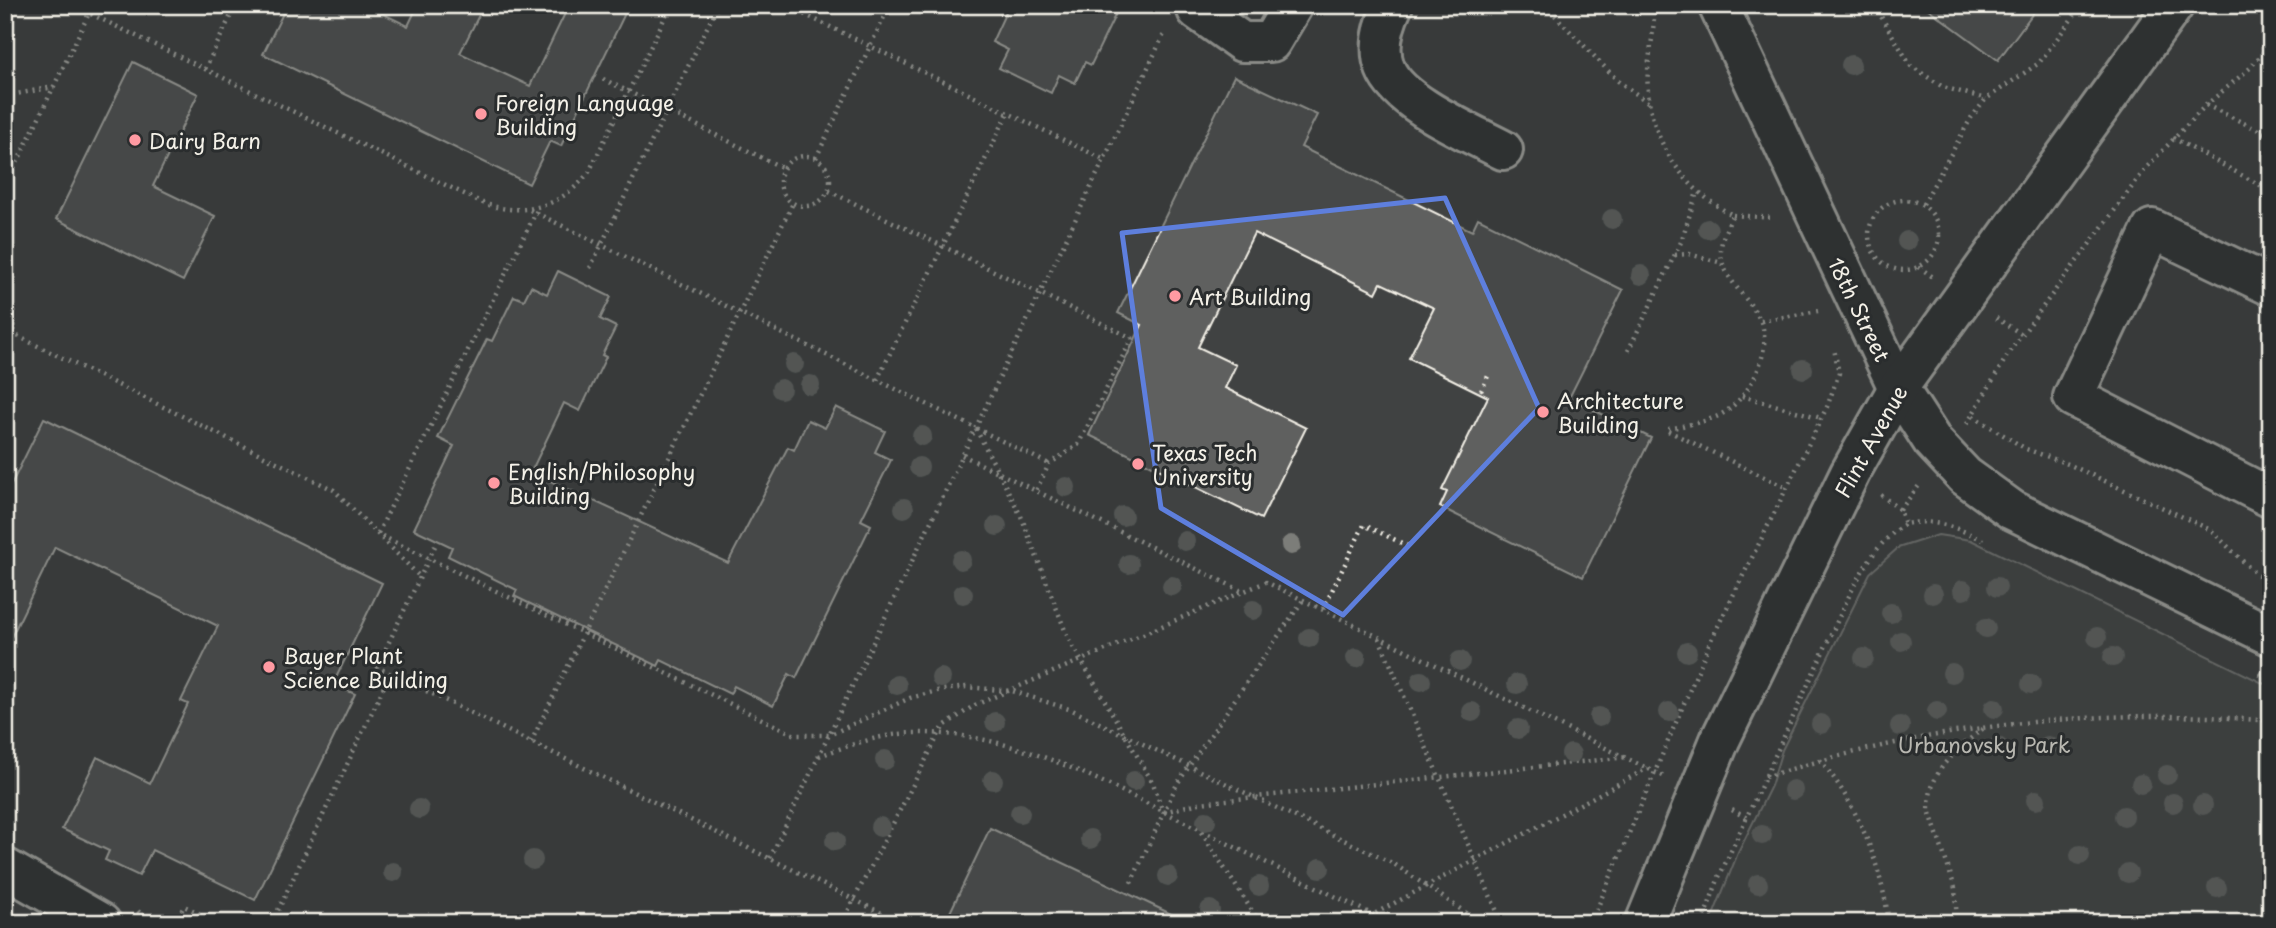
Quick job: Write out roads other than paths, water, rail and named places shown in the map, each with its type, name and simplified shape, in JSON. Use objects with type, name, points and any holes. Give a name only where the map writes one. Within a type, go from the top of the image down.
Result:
[{"type":"street","points":[[1184,14],[1197,10],[1242,42],[1271,42],[1293,5]]},
{"type":"street","points":[[1393,5],[1385,21],[1381,40],[1385,68],[1400,89],[1434,113],[1503,149]]},
{"type":"street","name":"18th Street","points":[[1718,5],[1898,388],[1944,454],[1965,476],[2012,510],[2271,636]]},
{"type":"street","name":"Flint Avenue","points":[[1645,923],[1720,740],[1850,474],[1898,388],[2174,5]]},
{"type":"street","points":[[2271,286],[2152,229],[2073,397],[2271,498]]},
{"type":"street","points":[[5,868],[101,923]]},
{"type":"place","name":"Foreign Language Building","points":[[481,114]]},
{"type":"place","name":"Dairy Barn","points":[[135,140]]},
{"type":"place","name":"Art Building","points":[[1175,296]]},
{"type":"place","name":"Architecture Building","points":[[1543,412]]},
{"type":"place","name":"Texas Tech University","points":[[1138,464]]},
{"type":"place","name":"English/Philosophy Building","points":[[494,483]]},
{"type":"place","name":"Bayer Plant Science Building","points":[[269,667]]},
{"type":"park label","name":"Urbanovsky Park","points":[[1984,744]]}]
